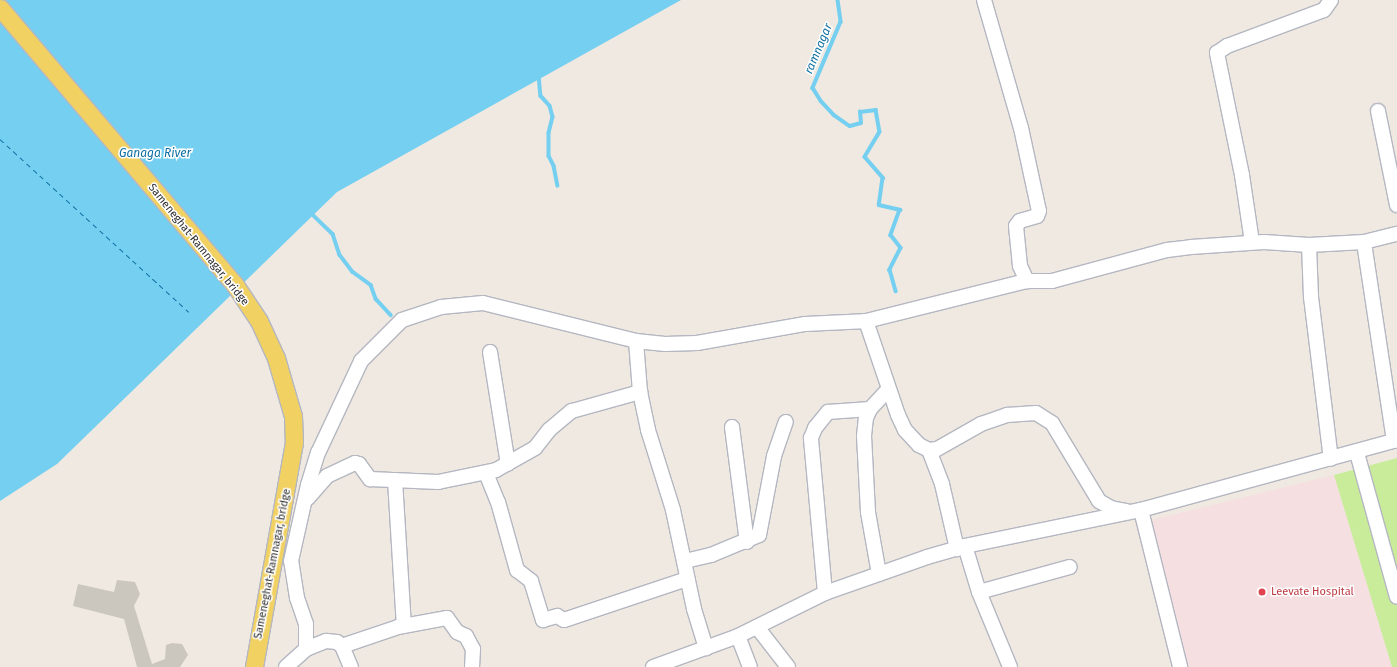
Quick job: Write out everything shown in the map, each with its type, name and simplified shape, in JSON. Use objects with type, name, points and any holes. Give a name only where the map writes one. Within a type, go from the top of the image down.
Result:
[{"type":"main road","name":"Sameneghat-Ramnagar, bridge","points":[[0,8],[234,285],[259,321],[276,358],[293,416],[294,442],[254,667]]},
{"type":"street","points":[[984,0],[1021,128],[1039,210],[1038,216],[1020,221],[1016,226],[1020,266],[1028,281]]},
{"type":"street","points":[[1252,242],[1242,175],[1218,53],[1227,46],[1324,10],[1331,0]]},
{"type":"street","points":[[1378,111],[1397,205]]},
{"type":"street","points":[[306,649],[306,624],[297,598],[291,561],[303,506],[318,453],[361,361],[402,320],[441,307],[483,303],[636,341],[665,344],[697,343],[805,324],[866,321],[1028,281],[1052,281],[1167,250],[1252,242],[1309,245],[1364,242],[1397,234]]},
{"type":"street","points":[[660,666],[738,636],[825,594],[879,574],[961,548],[1136,510],[1331,460],[1395,441],[1364,242]]},
{"type":"street","points":[[1309,245],[1312,304],[1331,460]]},
{"type":"street","points":[[866,321],[888,390],[906,430],[916,443],[930,450],[946,445],[981,424],[1007,416],[1036,413],[1046,418],[1055,428],[1099,501],[1111,508],[1136,510]]},
{"type":"street","points":[[636,341],[640,392],[653,453],[672,510],[706,648]]},
{"type":"street","points":[[490,352],[508,464]]},
{"type":"street","points":[[879,574],[868,512],[864,436],[866,418],[870,409],[888,390]]},
{"type":"street","points":[[303,506],[327,476],[355,463],[363,468],[370,479],[438,482],[486,473],[508,464],[535,448],[550,430],[572,411],[607,399],[640,392]]},
{"type":"street","points":[[825,594],[811,438],[815,428],[828,412],[870,409]]},
{"type":"street","points":[[685,561],[711,555],[747,542],[760,533],[774,456],[786,422]]},
{"type":"street","points":[[732,427],[747,542]]},
{"type":"street","points":[[930,450],[961,548],[1010,667]]},
{"type":"street","points":[[1357,453],[1397,597]]},
{"type":"street","points":[[486,473],[498,502],[517,570],[531,581],[543,620],[557,616],[564,620],[688,579]]},
{"type":"street","points":[[396,480],[404,626]]},
{"type":"street","points":[[1136,510],[1180,667]]},
{"type":"street","points":[[979,592],[1070,568]]},
{"type":"street","points":[[342,646],[404,626],[448,618],[457,632],[465,634],[470,643],[474,655],[472,667]]},
{"type":"street","points":[[757,627],[788,667]]},
{"type":"street","points":[[738,636],[750,667]]},
{"type":"street","points":[[286,667],[306,649],[326,641],[337,642],[342,646],[351,667]]},
{"type":"shaded area","name":"Leevate Hospital","points":[[1334,475],[1392,667],[1175,667],[1175,660],[1135,524]]},
{"type":"green space","points":[[1397,458],[1397,667],[1392,667],[1334,475]]},
{"type":"water","name":"Ganaga River","points":[[0,0],[681,0],[337,192],[57,464],[0,501]]},
{"type":"building","points":[[117,580],[135,582],[140,594],[134,606],[152,664],[165,659],[166,645],[172,643],[182,644],[188,655],[180,667],[137,667],[124,619],[73,606],[78,584],[114,592]]},
{"type":"waterway","name":"ramnagar","points":[[838,0],[841,22],[813,88],[821,101],[834,115],[850,126],[861,123],[860,112],[876,110],[880,132],[865,157],[883,178],[879,205],[900,210],[891,235],[901,248],[890,270],[896,291]]},
{"type":"waterway","name":"ramnagar","points":[[539,75],[541,96],[550,106],[553,117],[549,133],[549,156],[554,166],[558,186]]},
{"type":"waterway","name":"ramnagar","points":[[310,212],[333,234],[340,255],[353,272],[371,285],[376,299],[391,315]]},
{"type":"ferry route","points":[[0,139],[189,312]]},
{"type":"place","name":"Leevate Hospital","points":[[1262,592]]}]
